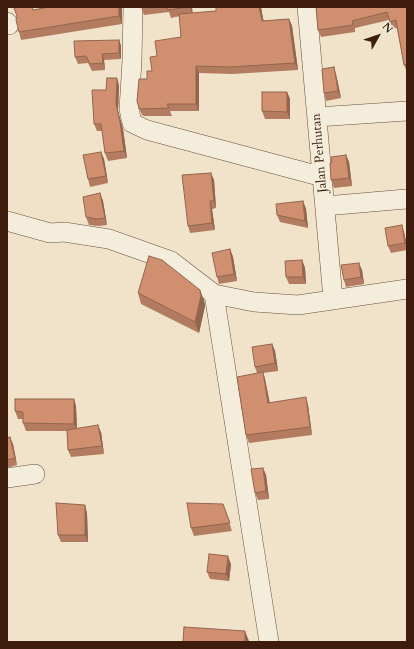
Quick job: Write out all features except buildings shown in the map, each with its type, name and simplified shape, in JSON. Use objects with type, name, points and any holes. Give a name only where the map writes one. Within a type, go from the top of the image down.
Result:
[{"type":"street","points":[[133,7],[129,110],[132,123],[147,130],[323,177]]},
{"type":"street","name":"Jalan Perhutan","points":[[308,7],[333,299]]},
{"type":"street","points":[[317,117],[407,110]]},
{"type":"street","points":[[325,206],[406,199]]},
{"type":"street","points":[[7,221],[50,233],[64,232],[109,239],[171,261],[214,294],[254,302],[298,305],[407,289]]},
{"type":"street","points":[[214,294],[269,642]]},
{"type":"street","points":[[7,478],[35,474]]}]
